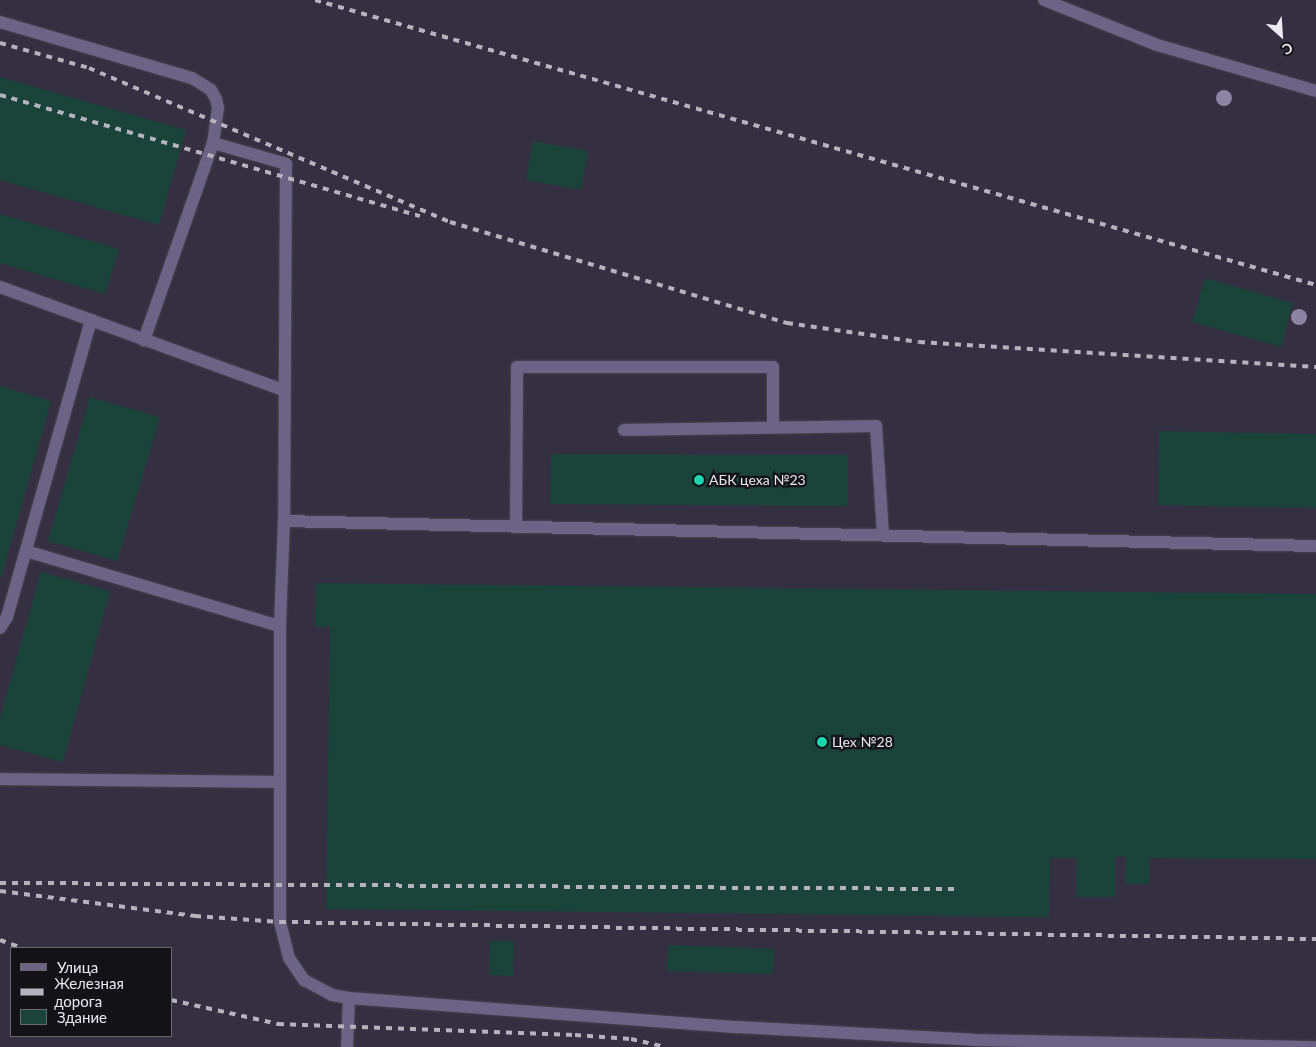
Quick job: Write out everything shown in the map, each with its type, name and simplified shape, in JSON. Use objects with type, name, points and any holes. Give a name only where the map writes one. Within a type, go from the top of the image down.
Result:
[{"type":"street","points":[[1044,0],[1157,45],[1316,92]]},
{"type":"street","points":[[0,22],[203,83],[211,90],[218,108],[213,143],[144,340]]},
{"type":"street","points":[[213,143],[286,164],[284,521],[280,626],[280,922],[283,944],[295,969],[304,980],[332,995],[349,998],[974,1044],[1316,1047]]},
{"type":"street","points":[[0,287],[285,391]]},
{"type":"street","points":[[0,628],[7,616],[26,552],[91,320]]},
{"type":"street","points":[[516,526],[517,367],[773,367],[773,428]]},
{"type":"street","points":[[624,430],[876,426],[883,535]]},
{"type":"street","points":[[284,521],[1316,546]]},
{"type":"street","points":[[26,552],[280,626]]},
{"type":"street","points":[[0,779],[280,782]]},
{"type":"street","points":[[347,1047],[349,998]]},
{"type":"shaded area","points":[[0,0],[1316,0],[1316,1047],[0,1047]]},
{"type":"building","points":[[0,77],[186,130],[159,225],[0,180]]},
{"type":"building","points":[[533,141],[588,151],[581,190],[526,180]]},
{"type":"building","points":[[0,214],[119,249],[105,294],[0,263]]},
{"type":"building","points":[[1205,278],[1293,303],[1281,347],[1192,322]]},
{"type":"building","points":[[0,386],[51,401],[1,578],[0,578]]},
{"type":"building","points":[[90,397],[160,417],[117,561],[48,541]]},
{"type":"building","points":[[1159,431],[1316,434],[1316,508],[1158,505]]},
{"type":"building","name":"АБК цеха №23","points":[[551,454],[848,455],[848,506],[550,504]]},
{"type":"building","points":[[41,572],[110,591],[63,762],[0,745],[0,718]]},
{"type":"building","name":"Цех №28","points":[[316,583],[1316,594],[1316,859],[1149,858],[1149,884],[1125,884],[1126,857],[1115,857],[1115,897],[1076,897],[1077,858],[1050,858],[1049,917],[326,909],[330,627],[315,627]]},
{"type":"building","points":[[490,941],[514,941],[513,976],[489,975]]},
{"type":"building","points":[[668,945],[774,949],[773,974],[667,971]]},
{"type":"railway","points":[[315,0],[1316,285]]},
{"type":"railway","points":[[0,43],[89,68],[450,222],[787,323],[919,342],[1316,367]]},
{"type":"railway","points":[[0,95],[420,216]]},
{"type":"railway","points":[[0,883],[954,889]]},
{"type":"railway","points":[[0,891],[195,916],[280,922],[1316,939]]},
{"type":"railway","points":[[0,940],[19,947]]},
{"type":"railway","points":[[172,1000],[278,1024],[575,1035],[631,1039],[665,1047]]},
{"type":"place","name":"АБК цеха №23","points":[[699,480]]},
{"type":"place","name":"Цех №28","points":[[822,742]]}]
